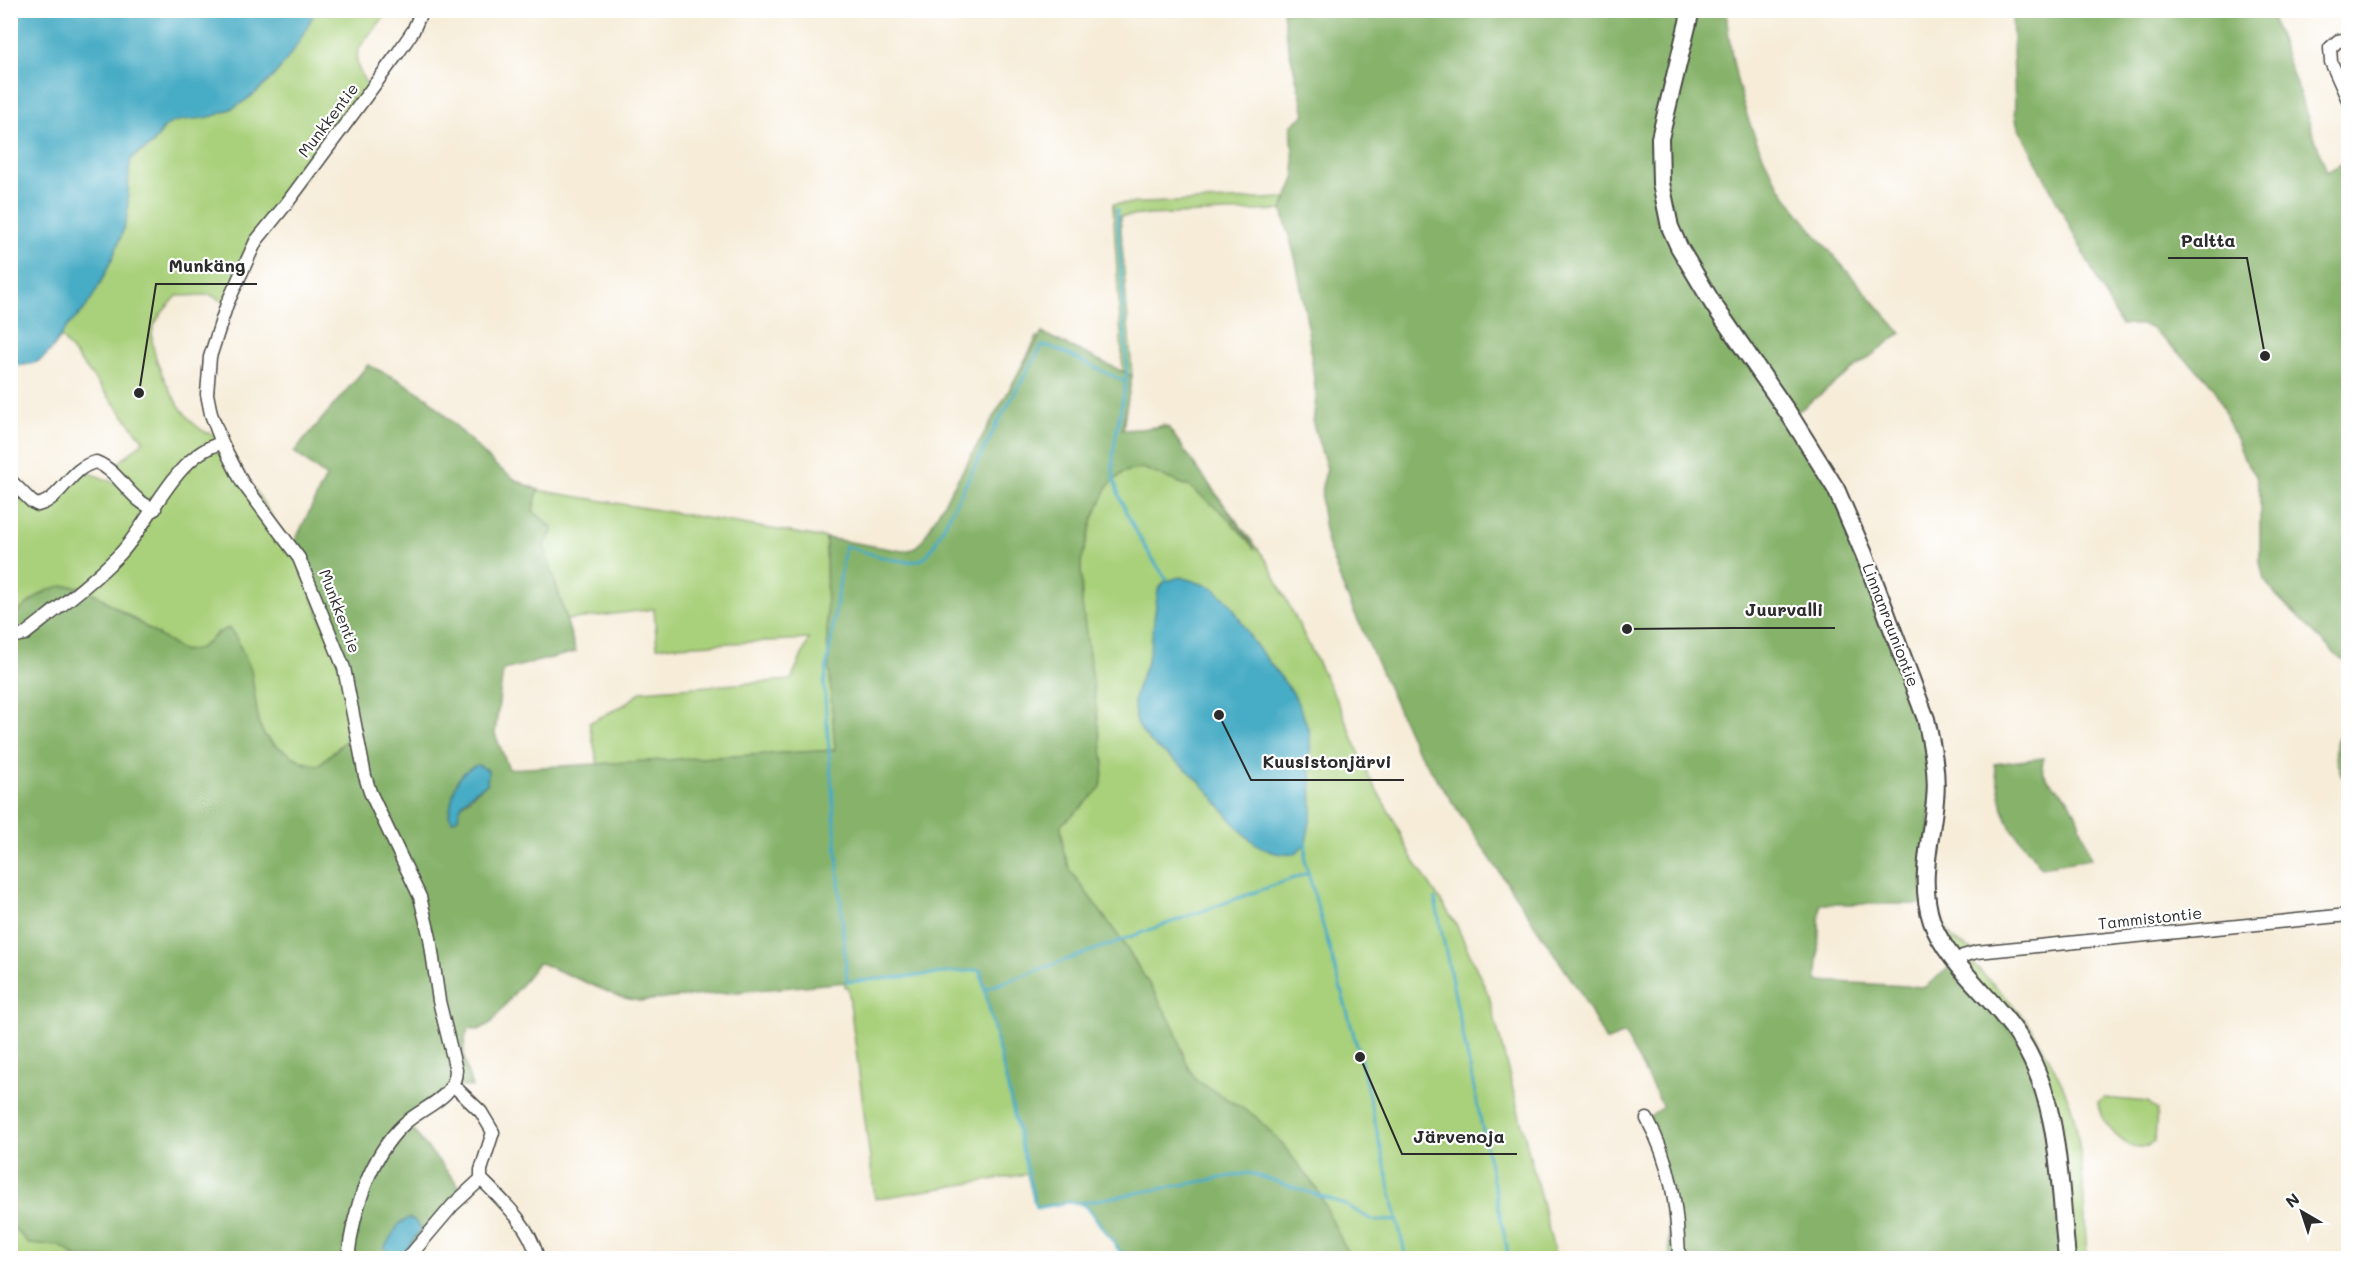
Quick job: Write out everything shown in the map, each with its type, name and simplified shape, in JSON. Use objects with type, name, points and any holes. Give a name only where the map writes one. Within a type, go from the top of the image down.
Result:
[{"type":"street","name":"Munkkentie","points":[[422,10],[398,54],[287,203],[267,226],[247,257],[218,328],[208,370],[208,404],[222,443],[242,482],[286,539],[306,570],[318,609],[341,659],[365,776],[379,812],[415,882],[422,904],[439,1001],[456,1070],[453,1085]]},
{"type":"street","name":"Linnanrauniontie","points":[[1691,10],[1660,138],[1661,183],[1670,227],[1683,255],[1713,304],[1826,471],[1864,554],[1926,719],[1935,769],[1935,799],[1925,870],[1926,894],[1933,924],[1940,939],[1957,962],[2018,1035],[2034,1063],[2044,1090],[2054,1143],[2067,1258]]},
{"type":"street","points":[[2349,39],[2338,41],[2331,48],[2331,62],[2349,100]]},
{"type":"street","points":[[10,638],[26,634],[110,563],[123,551],[190,459],[209,446],[222,443]]},
{"type":"street","points":[[10,480],[38,505],[51,499],[80,469],[96,462],[105,466],[139,502],[155,509]]},
{"type":"street","name":"Tammistontie","points":[[1957,962],[1963,956],[1977,952],[2349,915]]},
{"type":"street","points":[[348,1258],[353,1227],[372,1168],[399,1129],[445,1094],[453,1085],[481,1112],[492,1132],[481,1170],[482,1179],[518,1218],[533,1242],[538,1258]]},
{"type":"street","points":[[1647,1119],[1660,1143],[1669,1170],[1677,1221],[1679,1258]]},
{"type":"street","points":[[408,1258],[453,1205],[482,1179]]},
{"type":"green space","points":[[269,11],[388,11],[365,40],[357,56],[357,65],[371,90],[267,226],[227,304],[211,295],[177,296],[158,319],[152,335],[156,360],[177,403],[186,415],[205,432],[219,435],[292,547],[337,650],[357,731],[318,765],[289,754],[264,735],[218,632],[198,649],[181,650],[97,595],[43,592],[11,617],[11,485],[38,505],[80,469],[127,488],[116,465],[144,441],[61,337],[53,348],[36,362],[10,344],[131,159],[152,145],[166,126]]},
{"type":"green space","points":[[1283,11],[1726,11],[1736,75],[1747,117],[1774,177],[1817,236],[1901,333],[1791,417],[1826,471],[1932,744],[1928,904],[1820,904],[1817,981],[1925,987],[1957,961],[2034,1063],[2067,1258],[1670,1258],[1668,1221],[1662,1191],[1673,1194],[1647,1119],[1663,1107],[1624,1033],[1606,1041],[1580,992],[1414,745],[1343,587],[1327,543],[1321,504],[1322,486],[1327,469],[1313,424],[1316,396],[1307,321],[1296,261],[1282,210],[1295,179],[1291,126],[1305,114],[1286,36]]},
{"type":"green space","points":[[2012,11],[2270,11],[2327,172],[2348,160],[2348,664],[2338,657],[2275,594],[2264,580],[2260,562],[2260,493],[2256,476],[2245,460],[2214,388],[2151,328],[2141,325],[2121,325],[2017,124]]},
{"type":"green space","points":[[1286,198],[1282,210],[1120,216],[1132,376],[1123,371],[1113,204]]},
{"type":"green space","points":[[1042,333],[1132,376],[1122,430],[1168,427],[1255,549],[1224,514],[1190,487],[1142,468],[1124,472],[1108,486],[1093,519],[1081,562],[1082,604],[1104,764],[1101,787],[1061,825],[1063,849],[1070,870],[1122,941],[1154,992],[1174,1027],[1185,1060],[1196,1080],[1255,1116],[1283,1145],[1317,1189],[1350,1258],[1125,1258],[1088,1208],[1069,1202],[1036,1208],[980,970],[639,1001],[620,997],[538,963],[492,1022],[479,1030],[469,1028],[464,1050],[465,1064],[472,1087],[453,1086],[406,1122],[466,1194],[408,1258],[79,1258],[60,1246],[29,1244],[11,1224],[11,617],[37,597],[63,586],[86,588],[181,650],[189,651],[201,647],[228,628],[235,636],[251,670],[259,724],[264,735],[273,744],[306,764],[319,765],[357,731],[348,685],[292,547],[326,477],[294,452],[368,365],[428,398],[495,465],[516,480],[538,490],[533,511],[554,529],[544,546],[576,652],[503,670],[495,734],[509,769],[835,750],[827,638],[826,538],[903,551],[913,549],[922,541]],"holes":[[[458,779],[487,784],[477,791],[449,815]]]},
{"type":"green space","points":[[1037,337],[1129,381],[1123,433],[1164,425],[1267,561],[1341,709],[1369,777],[1395,822],[1410,855],[1456,924],[1489,996],[1556,1258],[1125,1258],[1088,1208],[1069,1202],[1036,1208],[1027,1174],[875,1199],[848,987],[845,987],[825,751],[598,764],[589,723],[624,705],[642,691],[791,680],[809,639],[657,647],[654,609],[567,620],[533,511],[538,490],[826,538],[827,624],[918,564]]},
{"type":"green space","points":[[2348,729],[2348,789],[2336,757],[2336,749],[2337,741]]},
{"type":"green space","points":[[2044,758],[2043,771],[2050,782],[2066,796],[2074,809],[2091,859],[2041,867],[2010,827],[2003,809],[1994,764]]},
{"type":"green space","points":[[1930,914],[1940,914],[1949,934],[1962,945],[1977,952],[1964,956],[1993,984],[2027,1023],[2038,1038],[2064,1089],[2073,1111],[2080,1151],[2087,1258],[2067,1258]]},
{"type":"green space","points":[[2104,1098],[2148,1102],[2157,1110],[2155,1141],[2138,1148],[2117,1137],[2099,1109],[2098,1102]]},
{"type":"green space","points":[[10,1224],[29,1244],[60,1246],[79,1258],[11,1258]]},
{"type":"water","points":[[11,10],[315,11],[298,44],[287,59],[275,74],[247,100],[213,116],[181,120],[170,124],[163,129],[151,145],[132,158],[129,168],[127,216],[116,250],[92,298],[46,356],[34,363],[11,367]]},
{"type":"water","points":[[1180,577],[1212,587],[1231,604],[1252,640],[1293,693],[1303,714],[1310,734],[1312,811],[1306,843],[1295,854],[1272,852],[1252,841],[1194,776],[1151,743],[1138,726],[1134,706],[1136,691],[1149,654],[1158,590],[1164,582]]},
{"type":"water","points":[[478,765],[488,770],[487,784],[463,802],[458,818],[452,821],[449,815],[459,778],[470,768]]},
{"type":"water","points":[[409,1218],[421,1229],[403,1254],[396,1257],[384,1248],[399,1224]]},
{"type":"waterway","points":[[1117,209],[1127,369],[1114,444],[1113,469],[1119,496],[1126,511],[1142,542],[1167,580]]},
{"type":"waterway","points":[[1126,382],[1052,347],[1042,346],[998,422],[933,547],[925,557],[917,561],[897,560],[845,546],[824,685],[847,982],[980,970],[1036,1208],[1069,1202],[1080,1203],[1249,1173],[1342,1203],[1372,1220],[1398,1221]]},
{"type":"waterway","points":[[1306,843],[1305,862],[1360,1057],[1406,1258]]},
{"type":"waterway","points":[[985,989],[1308,873]]},
{"type":"waterway","points":[[1435,899],[1509,1258]]},
{"type":"waterway","points":[[1080,1203],[1088,1208],[1125,1258]]},
{"type":"place","name":"Paltta","points":[[2265,356]]},
{"type":"place","name":"Munkäng","points":[[139,393]]},
{"type":"place","name":"Juurvalli","points":[[1627,629]]},
{"type":"place","name":"Kuusistonjärvi","points":[[1219,715]]},
{"type":"place","name":"Järvenoja","points":[[1360,1057]]}]
